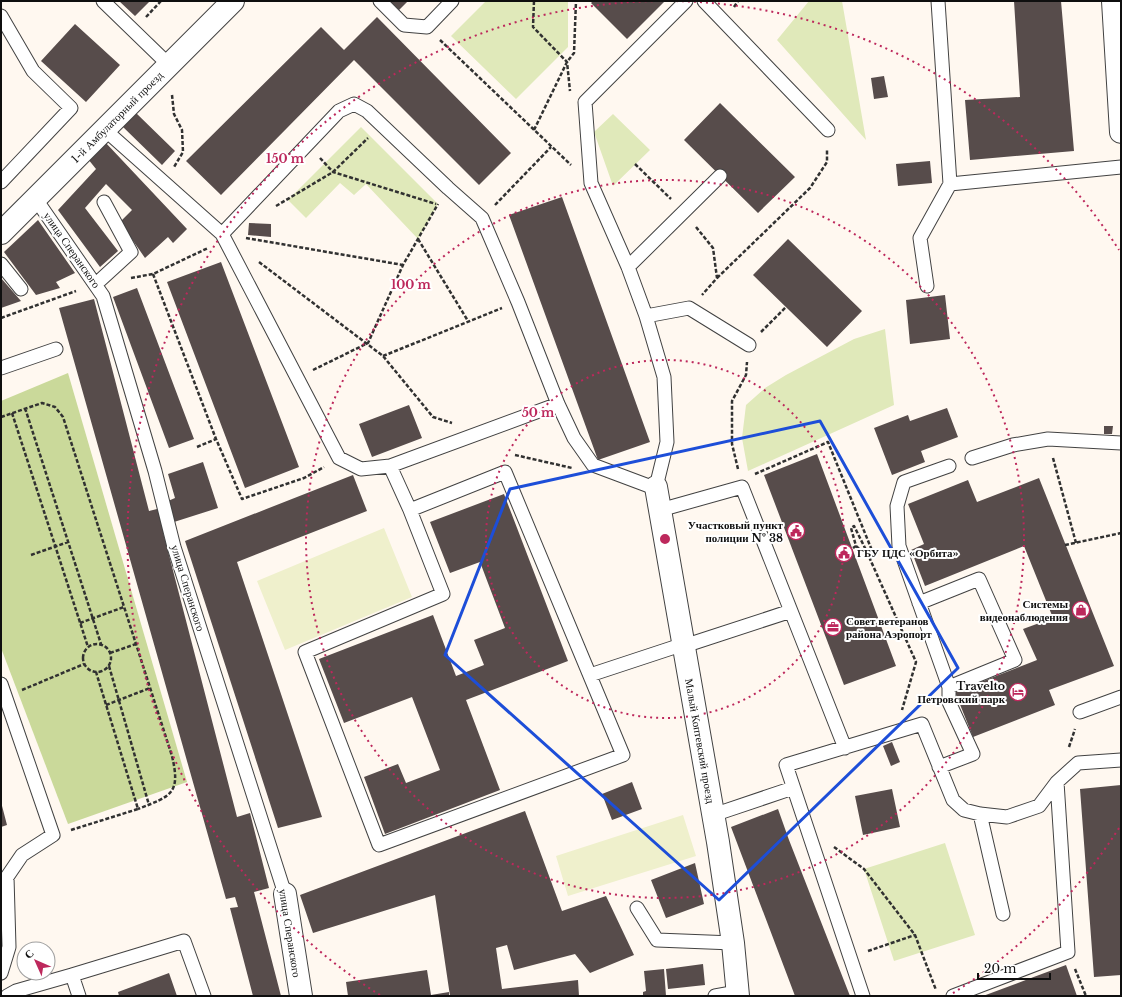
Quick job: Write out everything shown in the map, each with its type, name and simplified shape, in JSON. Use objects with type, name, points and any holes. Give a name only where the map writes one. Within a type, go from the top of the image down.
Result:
[{"type":"street","name":"1-й Амбулаторный проезд","points":[[1,232],[233,1]]},
{"type":"street","points":[[1113,1],[1121,132]]},
{"type":"street","name":"Малый Коптевский проезд","points":[[656,487],[713,815],[733,943],[738,994]]},
{"type":"street","name":"улица Сперанского","points":[[285,894],[301,996]]},
{"type":"lane","points":[[103,1],[169,65]]},
{"type":"lane","points":[[380,1],[404,25],[427,27],[452,1]]},
{"type":"lane","points":[[222,234],[339,111],[354,104],[367,111],[482,218],[518,302],[558,404],[574,438],[594,465],[649,486],[656,487],[667,442],[664,384],[646,316],[628,267],[591,183],[585,102],[686,1]]},
{"type":"lane","points":[[704,1],[828,130]]},
{"type":"lane","points":[[927,286],[920,238],[950,184],[938,1]]},
{"type":"lane","points":[[1,16],[33,71],[70,108],[1,182]]},
{"type":"lane","points":[[104,130],[222,234],[339,458],[360,469],[390,466],[558,404]]},
{"type":"lane","points":[[950,184],[1121,166]]},
{"type":"lane","points":[[628,267],[720,176]]},
{"type":"lane","name":"улица Сперанского","points":[[35,198],[103,296],[155,471],[174,547],[285,894]]},
{"type":"lane","points":[[96,284],[131,252],[104,202]]},
{"type":"lane","points":[[1,264],[22,289]]},
{"type":"lane","points":[[646,316],[689,308],[749,344]]},
{"type":"lane","points":[[1,368],[56,349]]},
{"type":"lane","points":[[972,458],[1013,445],[1048,439],[1121,443]]},
{"type":"lane","points":[[390,466],[410,510],[443,594],[306,652],[379,845],[623,755],[505,472],[410,510]]},
{"type":"lane","points":[[939,767],[973,754],[949,702],[949,687],[899,546],[897,506],[904,482],[949,466]]},
{"type":"lane","points":[[660,510],[742,487],[845,748]]},
{"type":"lane","points":[[919,603],[978,579],[1015,660],[949,687]]},
{"type":"lane","points":[[590,675],[791,611]]},
{"type":"lane","points":[[1,684],[54,835],[22,855],[7,877],[9,947],[1,973]]},
{"type":"lane","points":[[1080,712],[1121,697]]},
{"type":"lane","points":[[863,996],[786,765],[922,724],[953,800],[964,810],[980,814],[1007,817],[1038,806],[1058,782],[1078,763],[1121,760]]},
{"type":"lane","points":[[953,996],[1068,952],[1058,782]]},
{"type":"lane","points":[[713,815],[793,788]]},
{"type":"lane","points":[[980,814],[1003,914]]},
{"type":"lane","points":[[637,908],[656,940],[733,943]]},
{"type":"lane","points":[[7,996],[16,991],[184,941],[204,996]]},
{"type":"lane","points":[[72,975],[79,996]]},
{"type":"lane","points":[[715,996],[738,994]]},
{"type":"path","points":[[534,1],[533,26],[567,62]]},
{"type":"path","points":[[534,130],[567,62],[574,53],[576,1]]},
{"type":"path","points":[[427,27],[551,147],[482,218]]},
{"type":"path","points":[[164,182],[184,152],[182,130],[174,114],[169,65]]},
{"type":"path","points":[[382,125],[333,172],[438,204]]},
{"type":"path","points":[[689,308],[810,188],[826,162],[828,130]]},
{"type":"path","points":[[635,164],[684,212],[713,248],[718,278]]},
{"type":"path","points":[[298,377],[368,343],[403,265],[448,188]]},
{"type":"path","points":[[1,318],[96,284],[153,274],[208,248],[222,234],[403,265]]},
{"type":"path","points":[[418,239],[468,321]]},
{"type":"path","points":[[253,258],[368,343],[383,356],[433,416],[484,432]]},
{"type":"path","points":[[153,274],[216,439],[242,499],[304,478],[339,458]]},
{"type":"path","points":[[383,356],[518,302]]},
{"type":"path","points":[[742,487],[732,444],[732,401],[746,375],[749,344],[786,307]]},
{"type":"path","points":[[1,417],[42,403],[54,407],[63,417],[172,756],[177,776],[173,790],[162,800],[54,835]]},
{"type":"path","points":[[25,408],[101,644],[110,653],[111,662],[101,672],[96,672],[87,668],[84,664],[83,655],[88,647],[101,644]]},
{"type":"path","points":[[12,413],[88,647]]},
{"type":"path","points":[[197,447],[216,439]]},
{"type":"path","points":[[1048,439],[1076,543]]},
{"type":"path","points":[[742,487],[756,473],[828,442],[873,552],[870,559]]},
{"type":"path","points":[[870,559],[856,546],[851,528],[854,526],[870,559],[916,662],[896,732]]},
{"type":"path","points":[[1066,545],[1121,533]]},
{"type":"path","points":[[31,555],[68,542]]},
{"type":"path","points":[[80,623],[124,607]]},
{"type":"path","points":[[110,653],[136,644]]},
{"type":"path","points":[[6,697],[84,664]]},
{"type":"path","points":[[108,666],[149,805]]},
{"type":"path","points":[[96,672],[138,809]]},
{"type":"path","points":[[106,705],[150,688]]},
{"type":"path","points":[[806,826],[864,869],[915,935],[938,996]]},
{"type":"path","points":[[850,957],[915,935]]},
{"type":"path","points":[[1068,952],[1086,996]]},
{"type":"highlighted area","points":[[820,421],[958,668],[719,900],[445,655],[510,489]]},
{"type":"green space","points":[[486,1],[568,1],[568,47],[516,99],[451,36]]},
{"type":"green space","points":[[809,1],[842,1],[866,140],[777,40]]},
{"type":"green space","points":[[613,114],[650,150],[613,186],[594,132]]},
{"type":"green space","points":[[361,127],[438,204],[418,239],[366,184],[354,195],[340,183],[306,218],[288,200]]},
{"type":"green space","points":[[885,329],[894,405],[748,471],[742,438],[746,405],[765,388],[786,375],[854,339]]},
{"type":"green space","points":[[68,373],[187,782],[68,824],[1,648],[1,401]]},
{"type":"green space","points":[[384,528],[412,597],[285,650],[257,581]]},
{"type":"green space","points":[[683,815],[696,856],[568,896],[556,856]]},
{"type":"green space","points":[[945,843],[975,935],[894,961],[864,869]]},
{"type":"building","points":[[119,1],[150,1],[135,16]]},
{"type":"building","points":[[389,1],[408,1],[399,10]]},
{"type":"building","points":[[593,1],[664,2],[627,39],[591,3]]},
{"type":"building","points":[[1014,1],[1061,1],[1074,151],[970,160],[965,100],[1020,97]]},
{"type":"building","points":[[377,17],[511,153],[479,185],[354,60],[221,195],[186,161],[321,27],[344,50]]},
{"type":"building","points":[[75,24],[120,65],[86,102],[41,61]]},
{"type":"building","points":[[884,76],[888,97],[874,99],[871,78]]},
{"type":"building","points":[[720,103],[795,177],[758,213],[684,140]]},
{"type":"building","points":[[135,112],[175,151],[162,165],[122,126]]},
{"type":"building","points":[[105,142],[187,229],[173,243],[168,237],[145,258],[120,222],[132,210],[106,184],[85,208],[118,251],[100,267],[58,210],[96,169],[88,159]]},
{"type":"building","points":[[930,161],[932,183],[898,186],[896,164]]},
{"type":"building","points":[[562,197],[650,442],[598,460],[509,215]]},
{"type":"building","points":[[38,220],[75,273],[56,282],[60,288],[36,295],[4,252]]},
{"type":"building","points":[[249,223],[271,224],[271,237],[248,235]]},
{"type":"building","points":[[788,239],[862,311],[827,347],[753,275]]},
{"type":"building","points":[[221,262],[299,467],[245,488],[167,282]]},
{"type":"building","points":[[1,278],[21,301],[1,308]]},
{"type":"building","points":[[137,288],[194,439],[169,448],[113,297]]},
{"type":"building","points":[[945,295],[950,339],[910,344],[906,300]]},
{"type":"building","points":[[94,299],[149,511],[161,508],[167,531],[163,532],[237,817],[250,813],[269,888],[254,892],[281,996],[253,996],[230,908],[238,907],[235,897],[226,899],[59,308]]},
{"type":"building","points":[[409,405],[422,438],[372,457],[359,424]]},
{"type":"building","points":[[947,408],[958,437],[921,451],[925,462],[892,475],[874,428],[908,415],[910,421]]},
{"type":"building","points":[[1104,426],[1113,426],[1112,434],[1104,434]]},
{"type":"building","points":[[817,454],[896,666],[844,685],[764,475]]},
{"type":"building","points":[[203,462],[218,508],[174,522],[168,501],[175,498],[168,474]]},
{"type":"building","points":[[353,475],[367,511],[237,562],[322,817],[278,828],[185,541]]},
{"type":"building","points":[[1039,478],[1114,666],[1049,690],[1055,705],[973,737],[955,692],[1037,660],[1023,629],[1053,618],[1024,546],[925,586],[911,550],[924,544],[908,504],[968,480],[977,502]]},
{"type":"building","points":[[504,494],[568,661],[466,700],[500,790],[385,834],[364,777],[398,764],[406,783],[440,770],[412,697],[344,723],[319,659],[433,615],[456,676],[484,665],[474,640],[505,628],[480,562],[450,573],[430,522]]},
{"type":"building","points":[[892,742],[900,762],[891,766],[883,746]]},
{"type":"building","points":[[632,782],[642,809],[612,820],[602,794]]},
{"type":"building","points":[[1121,785],[1121,975],[1094,977],[1080,789]]},
{"type":"building","points":[[892,789],[900,827],[863,835],[855,796]]},
{"type":"building","points":[[1,802],[7,825],[1,827]]},
{"type":"building","points":[[778,809],[850,996],[795,996],[731,827]]},
{"type":"building","points":[[525,811],[562,911],[606,896],[634,955],[590,973],[575,954],[514,970],[507,945],[496,948],[502,989],[578,980],[579,996],[450,996],[435,895],[313,933],[300,895]]},
{"type":"building","points":[[695,863],[704,904],[666,918],[651,880]]},
{"type":"building","points":[[703,964],[705,985],[668,989],[666,969]]},
{"type":"building","points":[[1066,965],[1077,996],[983,996],[1031,978]]},
{"type":"building","points":[[664,969],[666,996],[643,996],[643,992],[646,991],[644,971]]},
{"type":"building","points":[[427,970],[431,995],[449,992],[449,996],[348,996],[346,982]]},
{"type":"building","points":[[169,973],[177,996],[119,996],[118,992]]},
{"type":"place","name":"Участковый пункт полиции № 38","points":[[796,531]]},
{"type":"place","name":"ГБУ ЦДС «Орбита»","points":[[844,553]]},
{"type":"place","name":"Системы видеонаблюдения","points":[[1081,610]]},
{"type":"place","name":"Совет ветеранов района Аэропорт","points":[[833,627]]},
{"type":"place","name":"Travelto Петровский парк","points":[[1018,692]]}]
